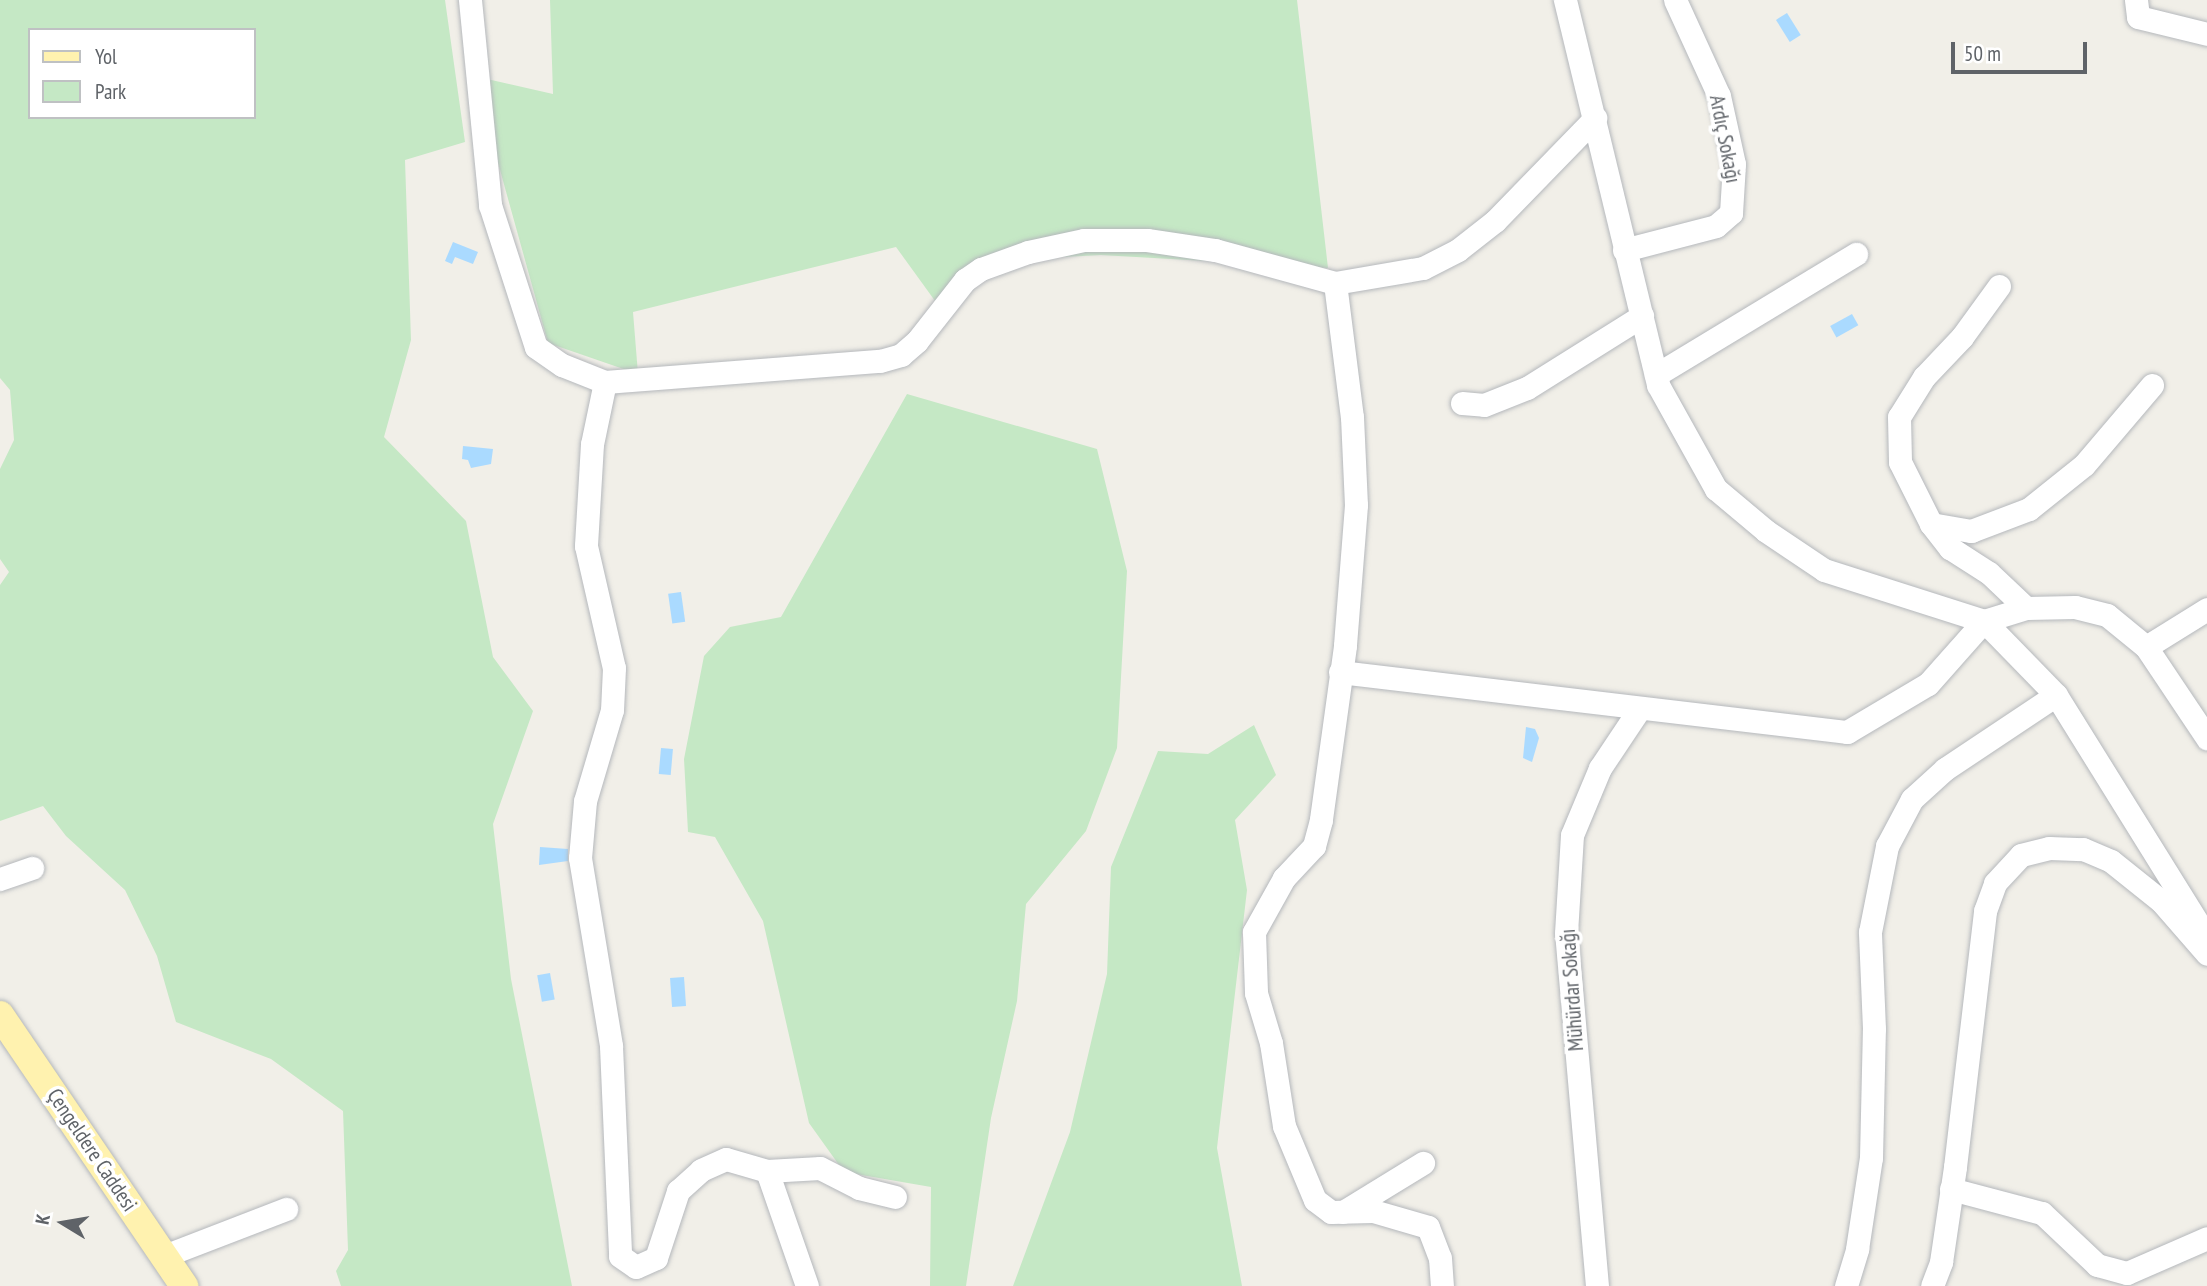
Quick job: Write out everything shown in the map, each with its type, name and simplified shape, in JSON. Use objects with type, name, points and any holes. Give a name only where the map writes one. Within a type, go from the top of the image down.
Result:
[{"type":"main road","name":"Çengeldere Caddesi","points":[[0,1015],[184,1286]]},
{"type":"street","points":[[470,0],[479,134],[489,205],[517,278],[536,346],[562,365],[605,382],[890,358],[917,341],[965,281],[981,269],[1028,252],[1084,240],[1147,240],[1216,250],[1335,283],[1423,268],[1458,250],[1495,221],[1595,118]]},
{"type":"street","points":[[1565,0],[1656,375],[1716,489],[1766,531],[1824,570],[1984,621],[2056,695],[2207,938]]},
{"type":"street","name":"Ardıç Sokağı","points":[[1624,250],[1716,226],[1731,213],[1734,164],[1719,96],[1675,0]]},
{"type":"street","points":[[2136,0],[2138,17],[2207,34]]},
{"type":"street","points":[[1656,375],[1856,254]]},
{"type":"street","points":[[1335,283],[1352,416],[1356,505],[1340,672],[1327,788],[1314,845],[1284,878],[1254,932],[1256,993],[1271,1043],[1284,1126],[1315,1200],[1331,1212],[1373,1211],[1428,1227],[1440,1258],[1442,1286]]},
{"type":"street","points":[[2000,286],[1924,377],[1899,417],[1900,462],[1931,524],[1950,548],[1989,573],[2026,608]]},
{"type":"street","points":[[1462,403],[1484,405],[1527,388],[1642,316]]},
{"type":"street","points":[[605,382],[592,444],[586,546],[614,668],[612,710],[585,801],[580,858],[611,1046],[618,1139],[620,1255],[638,1277],[656,1258],[678,1191],[701,1170],[726,1160],[767,1171],[820,1168],[859,1188],[894,1197]]},
{"type":"street","points":[[1931,524],[1971,531],[2029,509],[2084,465],[2152,385]]},
{"type":"street","points":[[1340,672],[1639,711],[1847,732],[1928,684],[1984,621],[2026,608],[2075,607],[2107,615],[2146,647],[2207,738]]},
{"type":"street","points":[[2146,647],[2207,609]]},
{"type":"street","points":[[1846,1286],[1857,1249],[1871,1158],[1874,1029],[1870,932],[1887,846],[1912,799],[1945,769],[2056,695]]},
{"type":"street","name":"Mühürdar Sokağı","points":[[1597,1286],[1566,933],[1572,835],[1600,768],[1639,711]]},
{"type":"street","points":[[1932,1286],[1941,1262],[1984,911],[1995,883],[2021,855],[2049,848],[2083,849],[2111,861],[2161,901],[2207,954]]},
{"type":"street","points":[[0,879],[32,868]]},
{"type":"street","points":[[1343,1212],[1423,1163]]},
{"type":"street","points":[[767,1171],[807,1286]]},
{"type":"street","points":[[1951,1189],[2042,1213],[2097,1265],[2127,1273],[2207,1238]]},
{"type":"street","points":[[164,1256],[286,1209]]},
{"type":"green space","points":[[0,0],[445,0],[465,142],[405,160],[411,340],[384,437],[466,521],[493,657],[533,711],[493,824],[511,979],[572,1286],[341,1286],[336,1271],[348,1250],[343,1111],[271,1059],[176,1022],[157,956],[125,890],[66,836],[43,806],[0,821],[0,585],[9,572],[0,559],[0,469],[14,440],[10,390],[0,378]]},
{"type":"green space","points":[[550,0],[1297,0],[1328,268],[1101,255],[988,261],[938,305],[896,247],[633,312],[638,374],[548,343],[474,76],[553,94]]},
{"type":"green space","points":[[907,394],[1097,449],[1127,571],[1117,748],[1086,831],[1026,904],[1017,1001],[991,1118],[966,1286],[930,1286],[931,1187],[844,1172],[809,1123],[763,921],[715,837],[688,832],[684,759],[704,656],[730,627],[781,617]]},
{"type":"green space","points":[[1254,725],[1276,775],[1235,820],[1247,890],[1217,1148],[1242,1286],[1013,1286],[1070,1132],[1107,974],[1111,867],[1158,751],[1208,754]]},
{"type":"water","points":[[1787,13],[1801,35],[1790,42],[1776,20]]},
{"type":"water","points":[[453,242],[478,252],[473,264],[455,257],[452,264],[445,261]]},
{"type":"water","points":[[1852,314],[1858,325],[1836,337],[1830,326]]},
{"type":"water","points":[[463,446],[493,449],[491,464],[471,468],[468,460],[462,459]]},
{"type":"water","points":[[681,592],[685,622],[672,624],[668,594]]},
{"type":"water","points":[[1526,727],[1535,729],[1539,738],[1532,762],[1523,758]]},
{"type":"water","points":[[661,748],[673,749],[671,775],[659,774]]},
{"type":"water","points":[[540,847],[568,849],[568,861],[539,865]]},
{"type":"water","points":[[550,973],[555,1000],[542,1002],[537,975]]},
{"type":"water","points":[[684,977],[686,1006],[672,1007],[670,978]]}]
